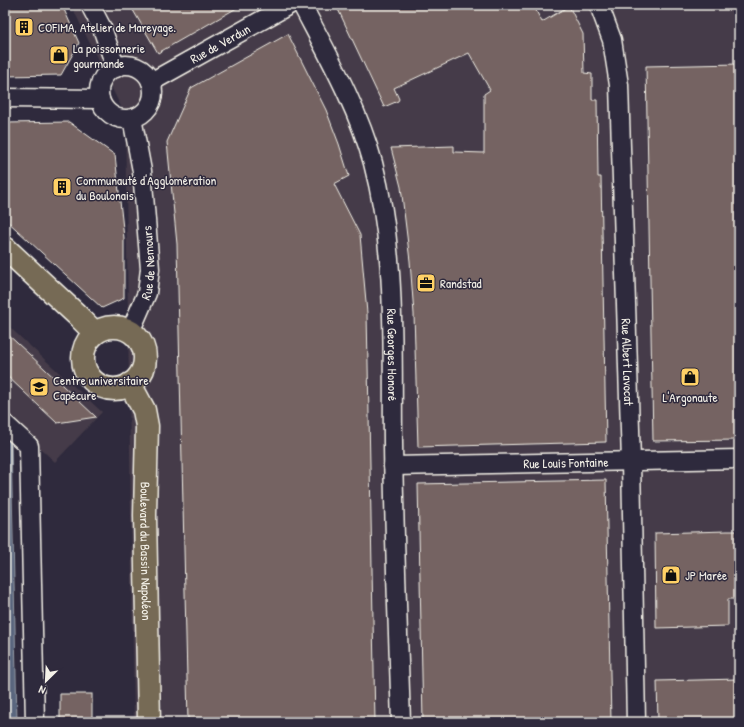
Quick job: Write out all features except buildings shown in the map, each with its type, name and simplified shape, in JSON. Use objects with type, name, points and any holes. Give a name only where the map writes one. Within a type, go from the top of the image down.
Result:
[{"type":"main road","points":[[5,248],[95,333]]},
{"type":"main road","points":[[116,327],[130,332],[141,344],[144,360],[141,372],[130,384],[118,388],[109,388],[97,384],[88,375],[84,363],[84,351],[89,340],[95,333],[105,328],[116,327]]},
{"type":"main road","name":"Boulevard du Bassin Napoléon","points":[[130,384],[144,410],[147,426],[145,515],[149,722]]},
{"type":"lane","points":[[90,5],[104,33],[116,68]]},
{"type":"lane","name":"Rue de Verdun","points":[[151,82],[289,5]]},
{"type":"lane","name":"Rue Georges Honoré","points":[[302,5],[356,116],[368,147],[380,194],[387,236],[391,294],[393,466],[400,722]]},
{"type":"lane","name":"Rue Albert Lavocat","points":[[599,5],[612,40],[619,85],[631,461],[636,722]]},
{"type":"lane","points":[[125,66],[139,69],[146,74],[151,82],[152,96],[150,105],[143,113],[132,118],[123,119],[114,116],[107,111],[100,99],[102,80],[108,73],[116,68],[125,66]]},
{"type":"lane","points":[[5,98],[100,99]]},
{"type":"lane","name":"Rue de Nemours","points":[[130,332],[147,293],[150,269],[143,177],[132,118]]},
{"type":"lane","points":[[5,424],[29,446],[35,722]]},
{"type":"lane","name":"Rue Louis Fontaine","points":[[393,466],[739,459]]},
{"type":"shaded area","points":[[71,5],[739,5],[739,722],[134,722],[125,115]]},
{"type":"shaded area","name":"Centre universitaire Capécure","points":[[5,323],[102,412],[55,462],[5,416]]},
{"type":"water","points":[[5,437],[11,442],[17,722],[5,722]]},
{"type":"place","name":"COFIMA, Atelier de Mareyage.","points":[[24,27]]},
{"type":"place","name":"La poissonnerie gourmande","points":[[59,55]]},
{"type":"place","name":"Communauté d'Agglomération du Boulonais","points":[[62,187]]},
{"type":"place","name":"Randstad","points":[[426,283]]},
{"type":"place","name":"L'Argonaute","points":[[690,377]]},
{"type":"place","name":"Centre universitaire Capécure","points":[[39,387]]},
{"type":"place","name":"JP Marée","points":[[671,575]]}]
